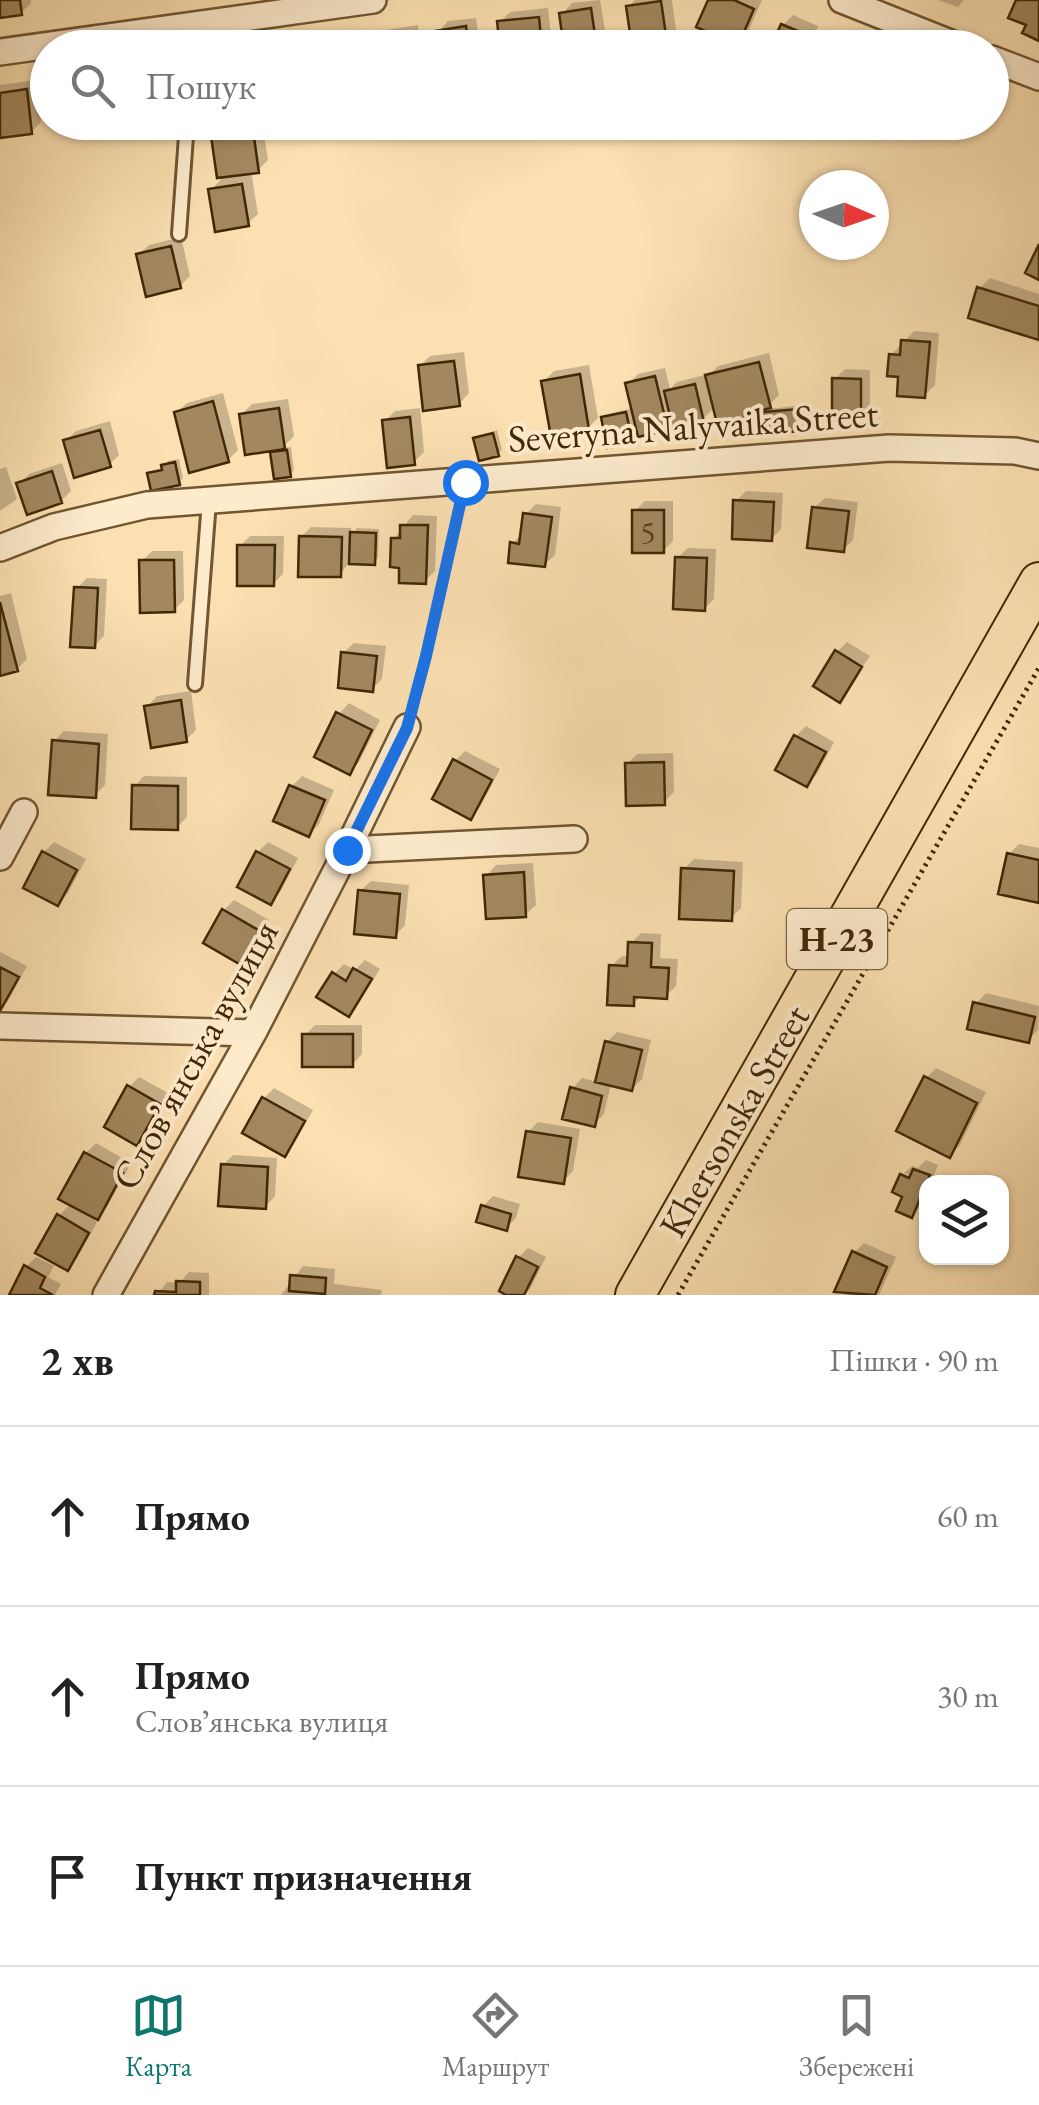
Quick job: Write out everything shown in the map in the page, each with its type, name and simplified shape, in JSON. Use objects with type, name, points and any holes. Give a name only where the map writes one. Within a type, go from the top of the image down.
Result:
[{"type":"main road","name":"Khersonska Street","points":[[636,1295],[1039,582]]},
{"type":"street","points":[[228,30],[372,0]]},
{"type":"street","points":[[842,0],[918,30]]},
{"type":"street","points":[[0,52],[30,50]]},
{"type":"street","points":[[1009,65],[1039,77]]},
{"type":"street","name":"Severyna Nalyvaika Street","points":[[0,548],[54,527],[147,505],[889,448],[1039,456]]},
{"type":"street","name":"Словʼянська вулиця","points":[[106,1295],[253,1033],[407,728]]},
{"type":"street","points":[[0,857],[24,812]]},
{"type":"street","points":[[347,850],[574,839]]},
{"type":"street","points":[[0,1026],[253,1033]]},
{"type":"lane","points":[[178,234],[186,140]]},
{"type":"lane","points":[[195,684],[209,501]]},
{"type":"path","points":[[407,728],[465,482]]},
{"type":"path","points":[[678,1295],[1039,668]]},
{"type":"building","points":[[0,0],[20,0],[22,15],[0,18]]},
{"type":"building","points":[[708,0],[734,0],[754,9],[745,30],[696,27]]},
{"type":"building","points":[[1016,0],[1039,0],[1039,41],[1022,33],[1026,25],[1008,18]]},
{"type":"building","points":[[661,1],[665,30],[630,30],[626,6]]},
{"type":"building","points":[[591,8],[594,30],[561,30],[559,13]]},
{"type":"building","points":[[539,17],[540,30],[498,30],[497,21]]},
{"type":"building","points":[[27,89],[30,134],[0,138],[0,93]]},
{"type":"building","points":[[212,140],[254,140],[259,173],[217,178]]},
{"type":"building","points":[[242,184],[249,226],[215,232],[208,189]]},
{"type":"building","points":[[1039,244],[1039,280],[1025,273]]},
{"type":"building","points":[[171,246],[181,288],[146,297],[136,254]]},
{"type":"building","points":[[977,287],[1039,306],[1039,340],[968,318]]},
{"type":"building","points":[[901,340],[930,342],[925,398],[897,396],[898,377],[887,376],[889,354],[900,355]]},
{"type":"building","points":[[454,361],[460,406],[423,411],[418,365]]},
{"type":"building","points":[[759,362],[771,408],[744,414],[748,429],[720,436],[705,375]]},
{"type":"building","points":[[580,374],[589,430],[551,437],[541,381]]},
{"type":"building","points":[[655,376],[668,430],[638,437],[625,383]]},
{"type":"building","points":[[832,378],[861,379],[861,420],[832,420]]},
{"type":"building","points":[[695,384],[704,422],[673,429],[664,391]]},
{"type":"building","points":[[213,401],[229,462],[189,473],[174,412]]},
{"type":"building","points":[[279,408],[285,449],[245,455],[239,414]]},
{"type":"building","points":[[799,409],[801,431],[765,434],[763,412]]},
{"type":"building","points":[[626,412],[633,443],[607,448],[601,417]]},
{"type":"building","points":[[410,417],[415,465],[387,468],[382,420]]},
{"type":"building","points":[[100,430],[111,467],[74,478],[63,440]]},
{"type":"building","points":[[493,433],[499,456],[479,461],[473,438]]},
{"type":"building","points":[[287,450],[291,477],[274,479],[270,452]]},
{"type":"building","points":[[175,462],[180,485],[151,491],[147,473]]},
{"type":"building","points":[[52,471],[62,503],[27,515],[16,483]]},
{"type":"building","points":[[733,500],[774,502],[772,541],[732,539]]},
{"type":"building","points":[[812,507],[849,511],[844,552],[807,548]]},
{"type":"building","points":[[632,510],[664,510],[664,553],[632,553]]},
{"type":"building","points":[[523,513],[552,517],[545,567],[508,563],[510,542],[519,544]]},
{"type":"building","points":[[400,525],[428,525],[426,584],[399,583],[399,568],[390,567],[391,538],[400,538]]},
{"type":"building","points":[[350,532],[376,533],[375,565],[349,564]]},
{"type":"building","points":[[299,536],[342,537],[341,577],[298,577]]},
{"type":"building","points":[[237,545],[275,545],[274,586],[237,586]]},
{"type":"building","points":[[675,557],[707,558],[705,611],[673,609]]},
{"type":"building","points":[[139,560],[174,560],[175,612],[140,613]]},
{"type":"building","points":[[74,587],[98,588],[95,648],[70,647]]},
{"type":"building","points":[[0,602],[18,671],[0,676]]},
{"type":"building","points":[[835,650],[862,667],[840,703],[813,686]]},
{"type":"building","points":[[341,652],[377,656],[373,692],[338,688]]},
{"type":"building","points":[[181,700],[187,742],[151,748],[144,706]]},
{"type":"building","points":[[336,712],[372,730],[350,775],[314,757]]},
{"type":"building","points":[[794,735],[826,752],[807,787],[775,770]]},
{"type":"building","points":[[52,740],[99,744],[96,798],[48,795]]},
{"type":"building","points":[[453,759],[492,780],[471,820],[432,799]]},
{"type":"building","points":[[664,762],[665,805],[626,806],[625,763]]},
{"type":"building","points":[[132,785],[178,786],[178,830],[131,829]]},
{"type":"building","points":[[289,785],[325,800],[309,837],[273,821]]},
{"type":"building","points":[[42,851],[77,870],[58,906],[23,888]]},
{"type":"building","points":[[256,851],[290,869],[271,905],[237,887]]},
{"type":"building","points":[[1007,853],[1039,860],[1039,903],[998,894]]},
{"type":"building","points":[[681,868],[734,871],[732,921],[679,919]]},
{"type":"building","points":[[524,872],[526,917],[486,919],[483,875]]},
{"type":"building","points":[[358,890],[400,894],[396,938],[354,934]]},
{"type":"building","points":[[222,909],[260,931],[241,965],[203,943]]},
{"type":"building","points":[[628,942],[652,943],[651,967],[669,968],[667,999],[634,997],[634,1006],[607,1005],[609,965],[627,966]]},
{"type":"building","points":[[0,967],[19,977],[0,1011]]},
{"type":"building","points":[[353,968],[372,979],[349,1017],[316,997],[332,972],[346,981]]},
{"type":"building","points":[[973,1002],[1035,1017],[1029,1043],[967,1029]]},
{"type":"building","points":[[302,1034],[353,1034],[353,1067],[302,1067]]},
{"type":"building","points":[[605,1041],[642,1050],[632,1091],[595,1082]]},
{"type":"building","points":[[924,1076],[977,1103],[950,1158],[896,1131]]},
{"type":"building","points":[[127,1085],[160,1104],[137,1146],[104,1127]]},
{"type":"building","points":[[570,1087],[602,1096],[595,1127],[562,1119]]},
{"type":"building","points":[[262,1097],[305,1121],[285,1157],[242,1133]]},
{"type":"building","points":[[526,1131],[571,1138],[564,1184],[518,1177]]},
{"type":"building","points":[[84,1152],[123,1173],[98,1220],[58,1199]]},
{"type":"building","points":[[221,1164],[268,1167],[266,1209],[218,1206]]},
{"type":"building","points":[[913,1169],[930,1175],[919,1175],[919,1201],[912,1218],[896,1211],[902,1197],[892,1192],[900,1174],[909,1178]]},
{"type":"building","points":[[481,1205],[511,1214],[507,1231],[476,1222]]},
{"type":"building","points":[[57,1214],[89,1233],[68,1271],[35,1253]]},
{"type":"building","points":[[852,1251],[887,1267],[875,1295],[834,1292]]},
{"type":"building","points":[[516,1256],[538,1267],[524,1295],[506,1295],[499,1291]]},
{"type":"building","points":[[24,1265],[45,1277],[40,1288],[53,1295],[9,1295]]},
{"type":"building","points":[[290,1275],[326,1278],[325,1294],[289,1291]]},
{"type":"building","points":[[176,1281],[200,1282],[200,1295],[154,1295],[155,1291],[176,1292]]},
{"type":"route","points":[[347,850],[407,728],[465,482]]}]
